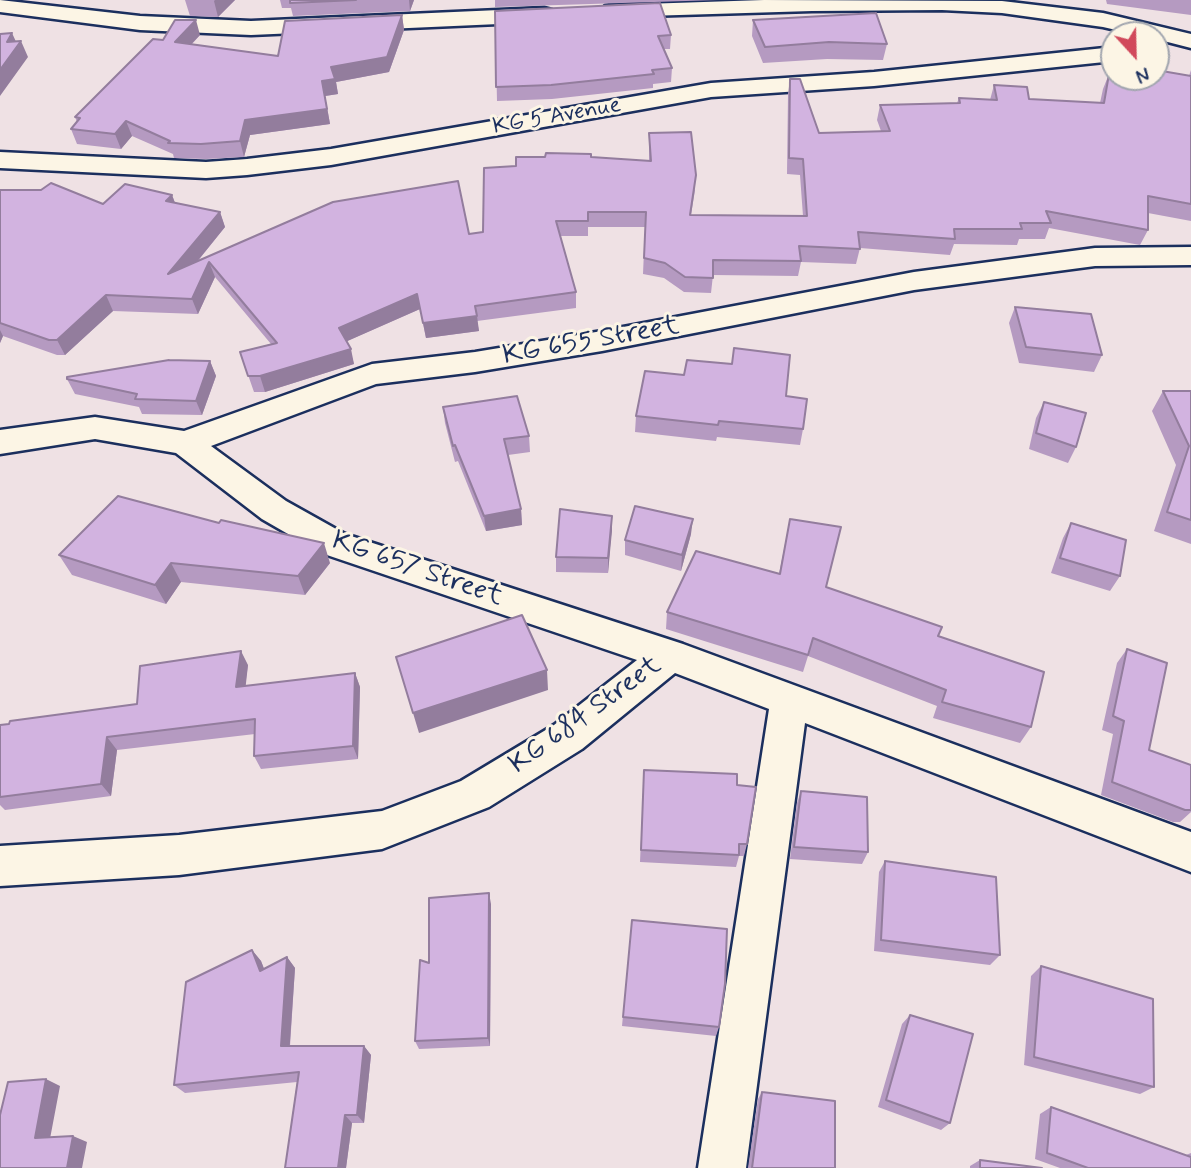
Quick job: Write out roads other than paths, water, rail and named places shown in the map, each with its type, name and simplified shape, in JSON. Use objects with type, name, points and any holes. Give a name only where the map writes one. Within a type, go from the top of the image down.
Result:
[{"type":"street","points":[[592,12],[812,5],[942,4],[1002,7],[1091,19],[1191,43]]},
{"type":"street","points":[[0,6],[140,23],[251,28],[564,14]]},
{"type":"street","points":[[1170,47],[1191,43]]},
{"type":"street","name":"KG 5 Avenue","points":[[0,160],[206,170],[247,167],[331,157],[711,90],[874,79],[1100,55]]},
{"type":"street","name":"KG 655 Street","points":[[0,442],[95,428],[185,443],[372,374],[475,362],[602,341],[914,281],[1095,257],[1191,256]]},
{"type":"street","name":"KG 657 Street","points":[[185,443],[274,510],[332,544],[670,655]]},
{"type":"street","name":"KG 684 Street","points":[[0,866],[179,855],[383,830],[475,794],[568,737],[670,655],[1191,852]]},
{"type":"street","points":[[722,1168],[789,699]]}]
